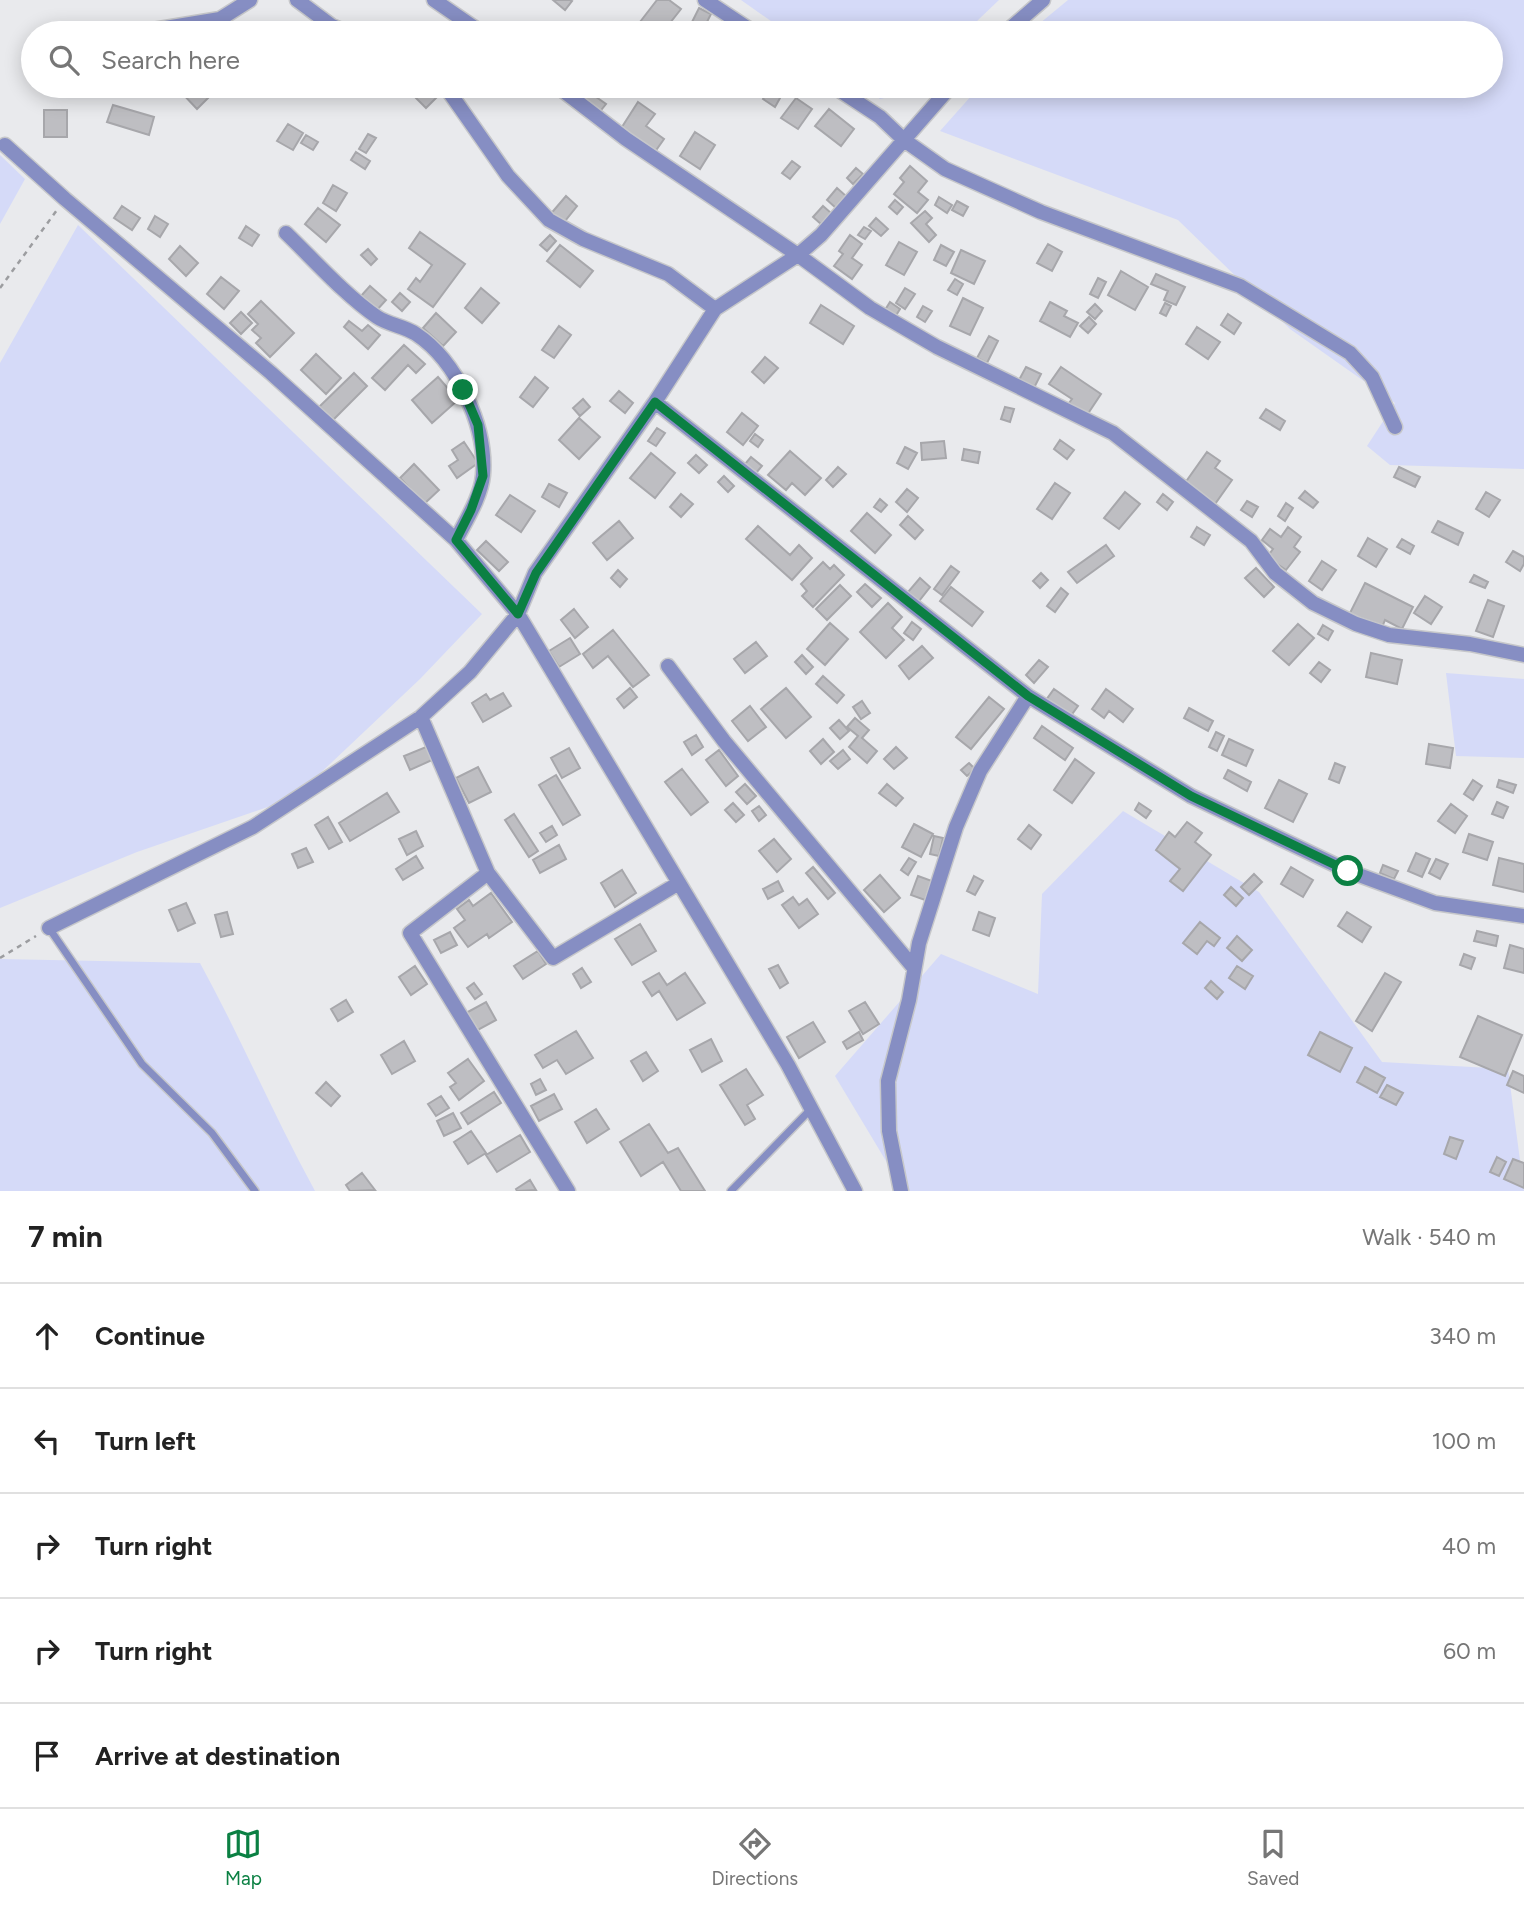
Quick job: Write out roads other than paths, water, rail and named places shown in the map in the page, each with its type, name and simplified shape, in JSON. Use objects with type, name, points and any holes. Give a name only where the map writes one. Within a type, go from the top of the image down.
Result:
[{"type":"street","points":[[208,21],[220,19],[250,0]]},
{"type":"street","points":[[298,0],[325,21]]},
{"type":"street","points":[[434,0],[465,21]]},
{"type":"street","points":[[705,0],[737,21]]},
{"type":"street","points":[[1019,21],[1043,0]]},
{"type":"street","points":[[453,98],[508,176],[548,220],[583,239],[668,274],[715,309]]},
{"type":"street","points":[[573,98],[626,139],[798,255],[870,308],[937,347],[1113,433],[1251,541],[1275,573],[1313,603],[1356,624],[1389,635],[1470,644],[1524,655]]},
{"type":"street","points":[[851,98],[880,117],[904,140],[945,169],[1041,212],[1240,286],[1350,353],[1372,377],[1395,427]]},
{"type":"street","points":[[49,928],[253,827],[421,717],[470,672],[518,614],[536,573],[655,402],[715,309],[798,255],[821,235],[941,98]]},
{"type":"street","points":[[5,145],[271,373],[456,540],[518,614],[812,1107],[855,1191]]},
{"type":"street","points":[[286,233],[379,318],[417,334],[440,356],[463,390],[478,425],[483,476],[471,510],[456,540]]},
{"type":"street","points":[[655,402],[1028,696],[1191,796],[1348,871],[1435,903],[1524,916]]},
{"type":"street","points":[[668,666],[724,741],[914,968]]},
{"type":"street","points":[[901,1191],[888,1131],[888,1081],[909,1000],[919,943],[956,827],[980,771],[1028,696]]},
{"type":"street","points":[[421,717],[488,873],[553,958],[679,883]]},
{"type":"street","points":[[488,873],[410,933],[568,1191]]},
{"type":"lane","points":[[49,928],[142,1064],[212,1133],[255,1191]]},
{"type":"lane","points":[[731,1191],[812,1107]]}]
